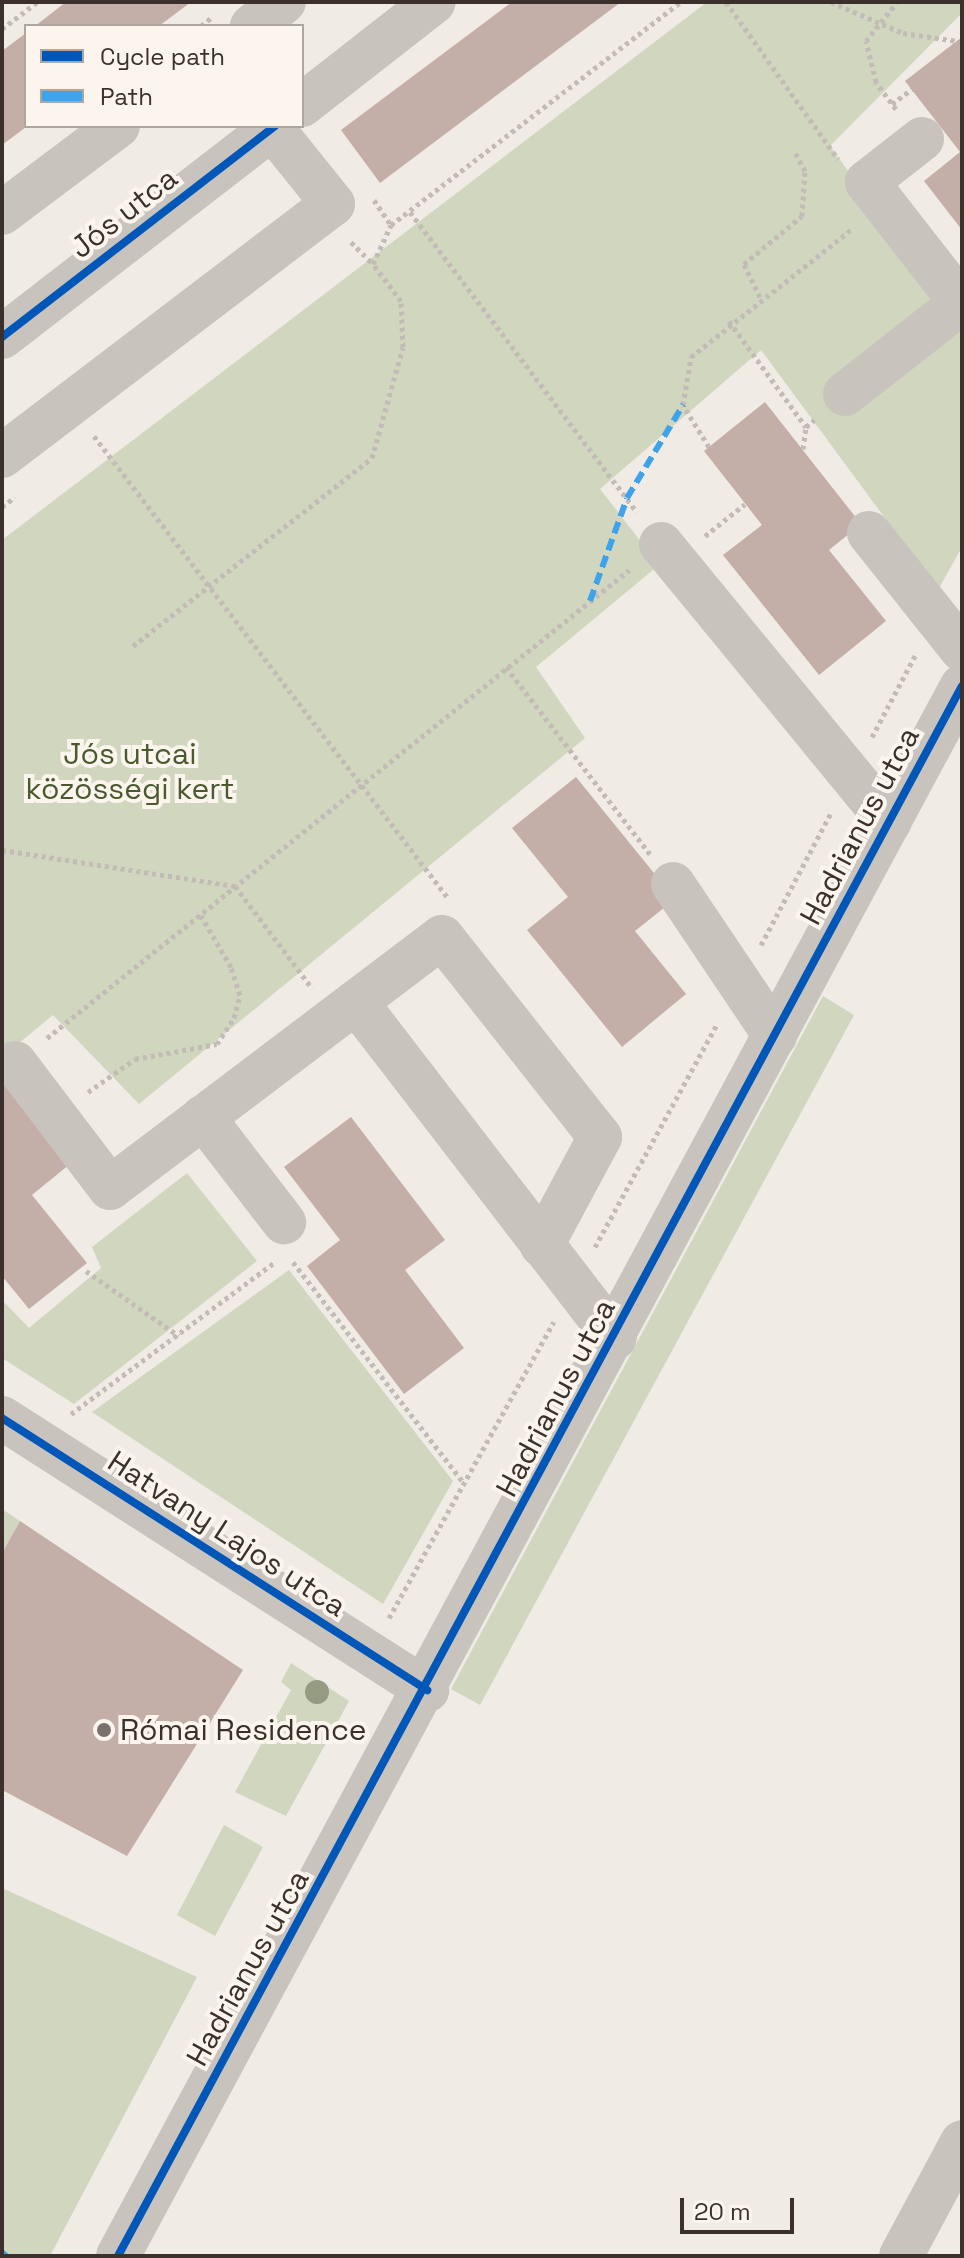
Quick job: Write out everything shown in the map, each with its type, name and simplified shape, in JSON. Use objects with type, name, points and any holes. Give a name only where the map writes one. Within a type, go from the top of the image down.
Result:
[{"type":"street","points":[[255,24],[284,2]]},
{"type":"street","name":"Jós utca","points":[[304,103],[434,2]]},
{"type":"street","points":[[2,213],[115,128]]},
{"type":"street","name":"Jós utca","points":[[2,337],[271,128]]},
{"type":"street","points":[[2,456],[333,204],[288,128]]},
{"type":"street","points":[[845,394],[962,303],[876,199],[922,139]]},
{"type":"street","points":[[869,533],[949,634]]},
{"type":"street","name":"Hadrianus utca","points":[[668,553],[889,822]]},
{"type":"street","name":"Hadrianus utca","points":[[118,2256],[427,1690],[962,686]]},
{"type":"street","points":[[673,884],[775,1036]]},
{"type":"street","points":[[15,1063],[110,1188],[442,937],[600,1137],[542,1245]]},
{"type":"street","name":"Hadrianus utca","points":[[356,1002],[615,1338]]},
{"type":"street","points":[[203,1117],[284,1222]]},
{"type":"street","name":"Hatvany Lajos utca","points":[[19,1430],[427,1690]]},
{"type":"street","points":[[901,2256],[962,2142]]},
{"type":"path","points":[[2,29],[37,2]]},
{"type":"path","points":[[133,646],[358,475],[382,441],[403,321],[401,301],[373,264],[391,225],[681,2]]},
{"type":"path","points":[[709,447],[683,405],[683,375],[704,340],[876,199],[726,2]]},
{"type":"path","points":[[831,2],[875,23],[957,41]]},
{"type":"path","points":[[897,2],[875,23],[867,58],[892,104],[922,139]]},
{"type":"path","points":[[892,104],[912,89]]},
{"type":"path","points":[[760,297],[744,264],[802,216],[805,171],[795,152]]},
{"type":"path","points":[[410,212],[668,553]]},
{"type":"path","points":[[729,321],[806,427]]},
{"type":"path","points":[[803,449],[806,427],[845,394]]},
{"type":"path","points":[[69,404],[455,907]]},
{"type":"path","points":[[15,1063],[506,667],[668,553],[745,504]]},
{"type":"path","points":[[369,1654],[574,1286],[851,775],[949,634]]},
{"type":"path","points":[[506,667],[673,884]]},
{"type":"path","points":[[2,850],[235,886]]},
{"type":"path","points":[[57,1116],[135,1059],[217,1044],[240,995],[200,914]]},
{"type":"path","points":[[19,1430],[179,1336],[286,1253],[464,1483]]},
{"type":"path","points":[[86,1271],[179,1336]]},
{"type":"green space","name":"Jós utcai közösségi kert","points":[[707,2],[962,2],[962,13],[830,146],[962,329],[962,547],[938,590],[761,350],[600,489],[659,565],[536,667],[585,738],[139,1104],[53,1015],[2,1057],[2,540]]},
{"type":"green space","points":[[823,996],[854,1015],[480,1705],[451,1689]]},
{"type":"green space","points":[[187,1173],[257,1261],[74,1404],[2,1358],[2,1300],[29,1328],[101,1268],[92,1247]]},
{"type":"green space","points":[[289,1270],[453,1481],[383,1604],[92,1412]]},
{"type":"green space","points":[[2,1509],[20,1521],[2,1553]]},
{"type":"green space","points":[[291,1663],[349,1701],[286,1816],[235,1792],[291,1690],[281,1682]]},
{"type":"green space","points":[[224,1825],[263,1847],[215,1936],[177,1915]]},
{"type":"green space","points":[[2,1888],[197,1977],[50,2256],[2,2256]]},
{"type":"building","points":[[66,2],[191,2],[162,24],[38,24]]},
{"type":"building","points":[[512,2],[621,2],[380,183],[341,130]]},
{"type":"building","points":[[24,34],[25,128],[2,145],[2,51]]},
{"type":"building","points":[[962,37],[962,230],[924,181],[960,152],[905,81]]},
{"type":"building","points":[[765,402],[861,524],[829,550],[886,621],[819,675],[723,555],[762,525],[704,451]]},
{"type":"building","points":[[576,777],[675,899],[635,931],[686,994],[622,1047],[527,930],[568,897],[512,828]]},
{"type":"building","points":[[2,1079],[70,1164],[32,1195],[87,1263],[29,1309],[2,1276]]},
{"type":"building","points":[[351,1117],[445,1240],[405,1270],[464,1348],[404,1394],[307,1266],[340,1240],[284,1167]]},
{"type":"building","name":"Római Residence","points":[[20,1521],[243,1670],[127,1856],[2,1790],[2,1553]]},
{"type":"marked path","points":[[590,601],[627,498],[683,405]]},
{"type":"marked path","points":[[2,2252],[6,2256]]},
{"type":"cycle path","points":[[2,337],[272,128]]},
{"type":"cycle path","points":[[118,2256],[962,686]]},
{"type":"cycle path","points":[[2,1418],[427,1690]]},
{"type":"place","name":"Római Residence","points":[[104,1730]]}]
